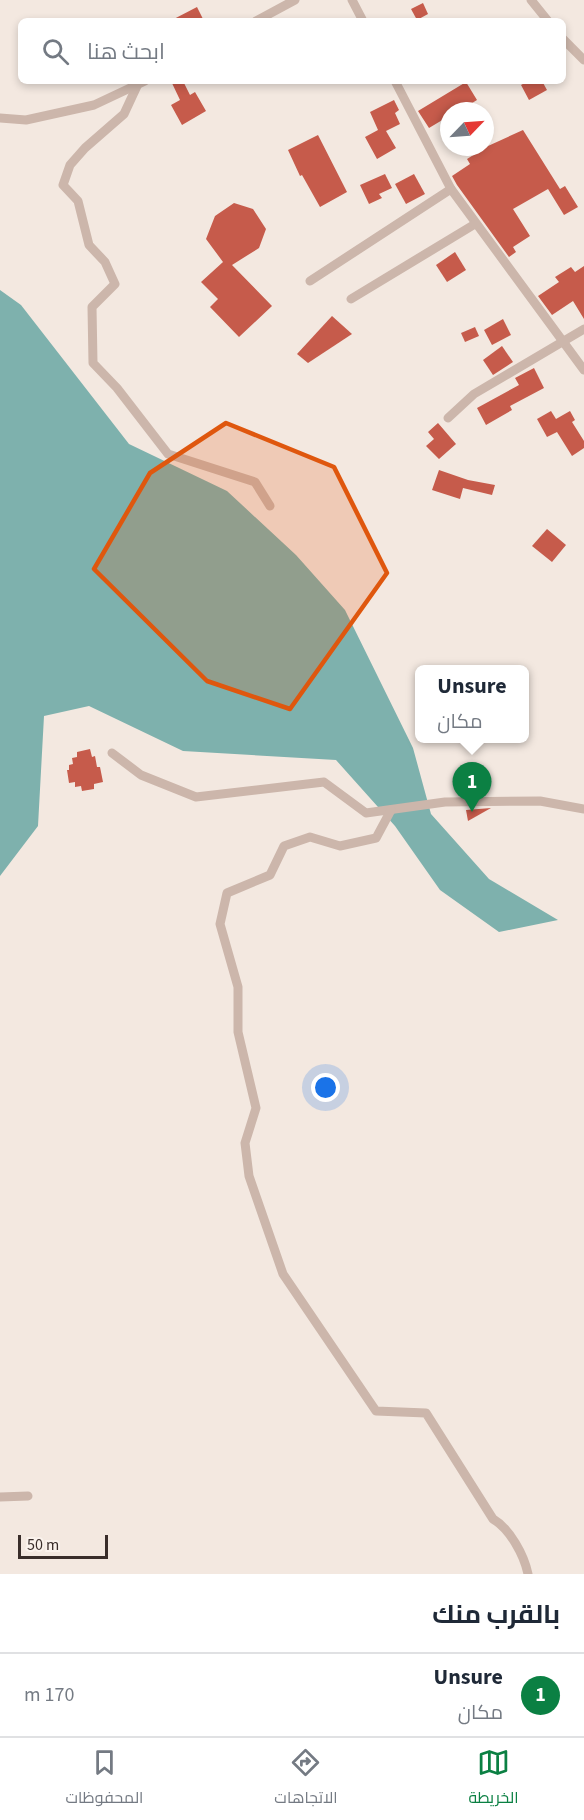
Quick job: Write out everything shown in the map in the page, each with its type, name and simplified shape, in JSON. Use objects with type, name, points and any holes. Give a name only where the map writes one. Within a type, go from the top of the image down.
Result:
[{"type":"street","points":[[262,18],[295,0]]},
{"type":"street","points":[[531,0],[546,18]]},
{"type":"street","points":[[355,1],[362,18]]},
{"type":"street","points":[[566,42],[584,60]]},
{"type":"street","points":[[0,118],[26,120],[94,105],[139,84]]},
{"type":"street","points":[[140,84],[124,114],[85,148],[70,165],[63,185],[78,201],[89,245],[105,262],[115,284],[92,307],[93,363],[117,388],[168,454],[255,482],[270,506]]},
{"type":"street","points":[[396,84],[451,189],[584,370]]},
{"type":"street","points":[[310,281],[451,189]]},
{"type":"street","points":[[351,299],[475,224]]},
{"type":"street","points":[[448,418],[474,394],[584,329]]},
{"type":"street","points":[[112,753],[141,775],[196,797],[324,782],[366,813],[445,802],[540,801],[584,809]]},
{"type":"street","points":[[391,810],[376,838],[340,846],[310,837],[284,846],[270,875],[226,893],[220,924],[238,987],[238,1032],[256,1108],[245,1143],[249,1176],[283,1274],[376,1411],[426,1413],[493,1519],[502,1525],[525,1563],[528,1574]]},
{"type":"street","points":[[0,1497],[28,1496]]},
{"type":"highlighted area","points":[[226,423],[334,467],[387,573],[290,709],[207,681],[94,569],[150,473]]},
{"type":"water","points":[[0,290],[21,305],[129,444],[227,491],[296,555],[345,610],[413,748],[431,814],[489,879],[558,920],[499,932],[440,890],[395,826],[336,760],[183,751],[89,706],[44,716],[38,826],[0,876]]},
{"type":"building","points":[[423,3],[428,14],[416,18],[411,9]]},
{"type":"building","points":[[197,7],[202,18],[176,18]]},
{"type":"building","points":[[172,84],[184,84],[190,95],[195,92],[206,111],[182,125],[171,105],[180,100]]},
{"type":"building","points":[[463,84],[467,84],[477,100],[474,102],[440,102],[440,121],[429,128],[418,111]]},
{"type":"building","points":[[544,84],[547,90],[529,100],[521,85]]},
{"type":"building","points":[[394,100],[399,110],[395,113],[400,124],[386,131],[396,148],[377,159],[365,137],[378,130],[370,112]]},
{"type":"building","points":[[523,130],[560,189],[565,186],[578,207],[564,215],[548,189],[513,209],[530,236],[513,247],[516,252],[509,257],[452,176],[470,164],[467,159],[472,156],[494,156],[494,143]]},
{"type":"building","points":[[318,135],[347,192],[320,207],[302,175],[300,176],[288,150]]},
{"type":"building","points":[[385,174],[392,188],[379,194],[382,198],[369,204],[360,185]]},
{"type":"building","points":[[414,174],[425,194],[406,204],[395,184]]},
{"type":"building","points":[[234,203],[253,209],[266,229],[259,248],[232,265],[272,306],[239,337],[210,307],[218,299],[201,282],[223,262],[206,239],[215,216]]},
{"type":"building","points":[[455,252],[466,270],[447,282],[436,265]]},
{"type":"building","points":[[584,266],[584,319],[573,301],[552,315],[538,296],[559,282],[555,277],[571,267],[575,272]]},
{"type":"building","points":[[332,316],[352,334],[308,363],[297,354]]},
{"type":"building","points":[[503,319],[511,335],[492,345],[484,330]]},
{"type":"building","points":[[475,327],[479,336],[465,342],[461,333]]},
{"type":"building","points":[[502,346],[513,362],[493,375],[483,360]]},
{"type":"building","points":[[534,368],[544,388],[510,406],[512,410],[486,425],[477,408],[519,385],[515,378]]},
{"type":"building","points":[[551,411],[556,419],[570,411],[575,420],[572,422],[584,441],[584,448],[572,456],[557,432],[547,437],[537,419]]},
{"type":"building","points":[[438,423],[456,444],[439,459],[426,446],[434,439],[428,432]]},
{"type":"building","points":[[439,470],[468,480],[495,485],[492,495],[463,488],[460,499],[432,490]]},
{"type":"building","points":[[547,529],[566,545],[552,562],[532,546]]},
{"type":"building","points":[[90,749],[92,757],[95,756],[97,767],[100,767],[103,782],[94,784],[94,789],[82,791],[81,786],[75,787],[75,782],[69,783],[67,770],[69,770],[69,765],[73,764],[72,758],[77,757],[77,752]]},
{"type":"building","points":[[491,808],[468,821],[466,810]]},
{"type":"place","name":"Unsure","points":[[472,812]]}]
